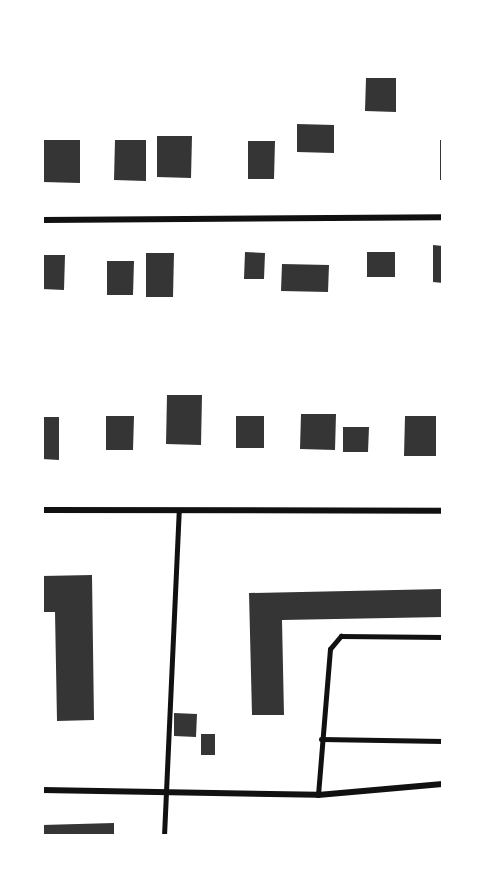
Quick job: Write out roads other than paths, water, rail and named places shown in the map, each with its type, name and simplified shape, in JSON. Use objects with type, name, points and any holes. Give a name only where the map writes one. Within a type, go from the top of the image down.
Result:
[{"type":"street","points":[[42,220],[443,217]]},
{"type":"street","points":[[42,510],[443,511]]},
{"type":"street","points":[[42,790],[318,795],[443,784]]},
{"type":"lane","points":[[164,836],[164,791],[179,510]]},
{"type":"lane","points":[[318,795],[325,663],[341,636],[443,637]]},
{"type":"lane","points":[[321,740],[443,741]]}]
